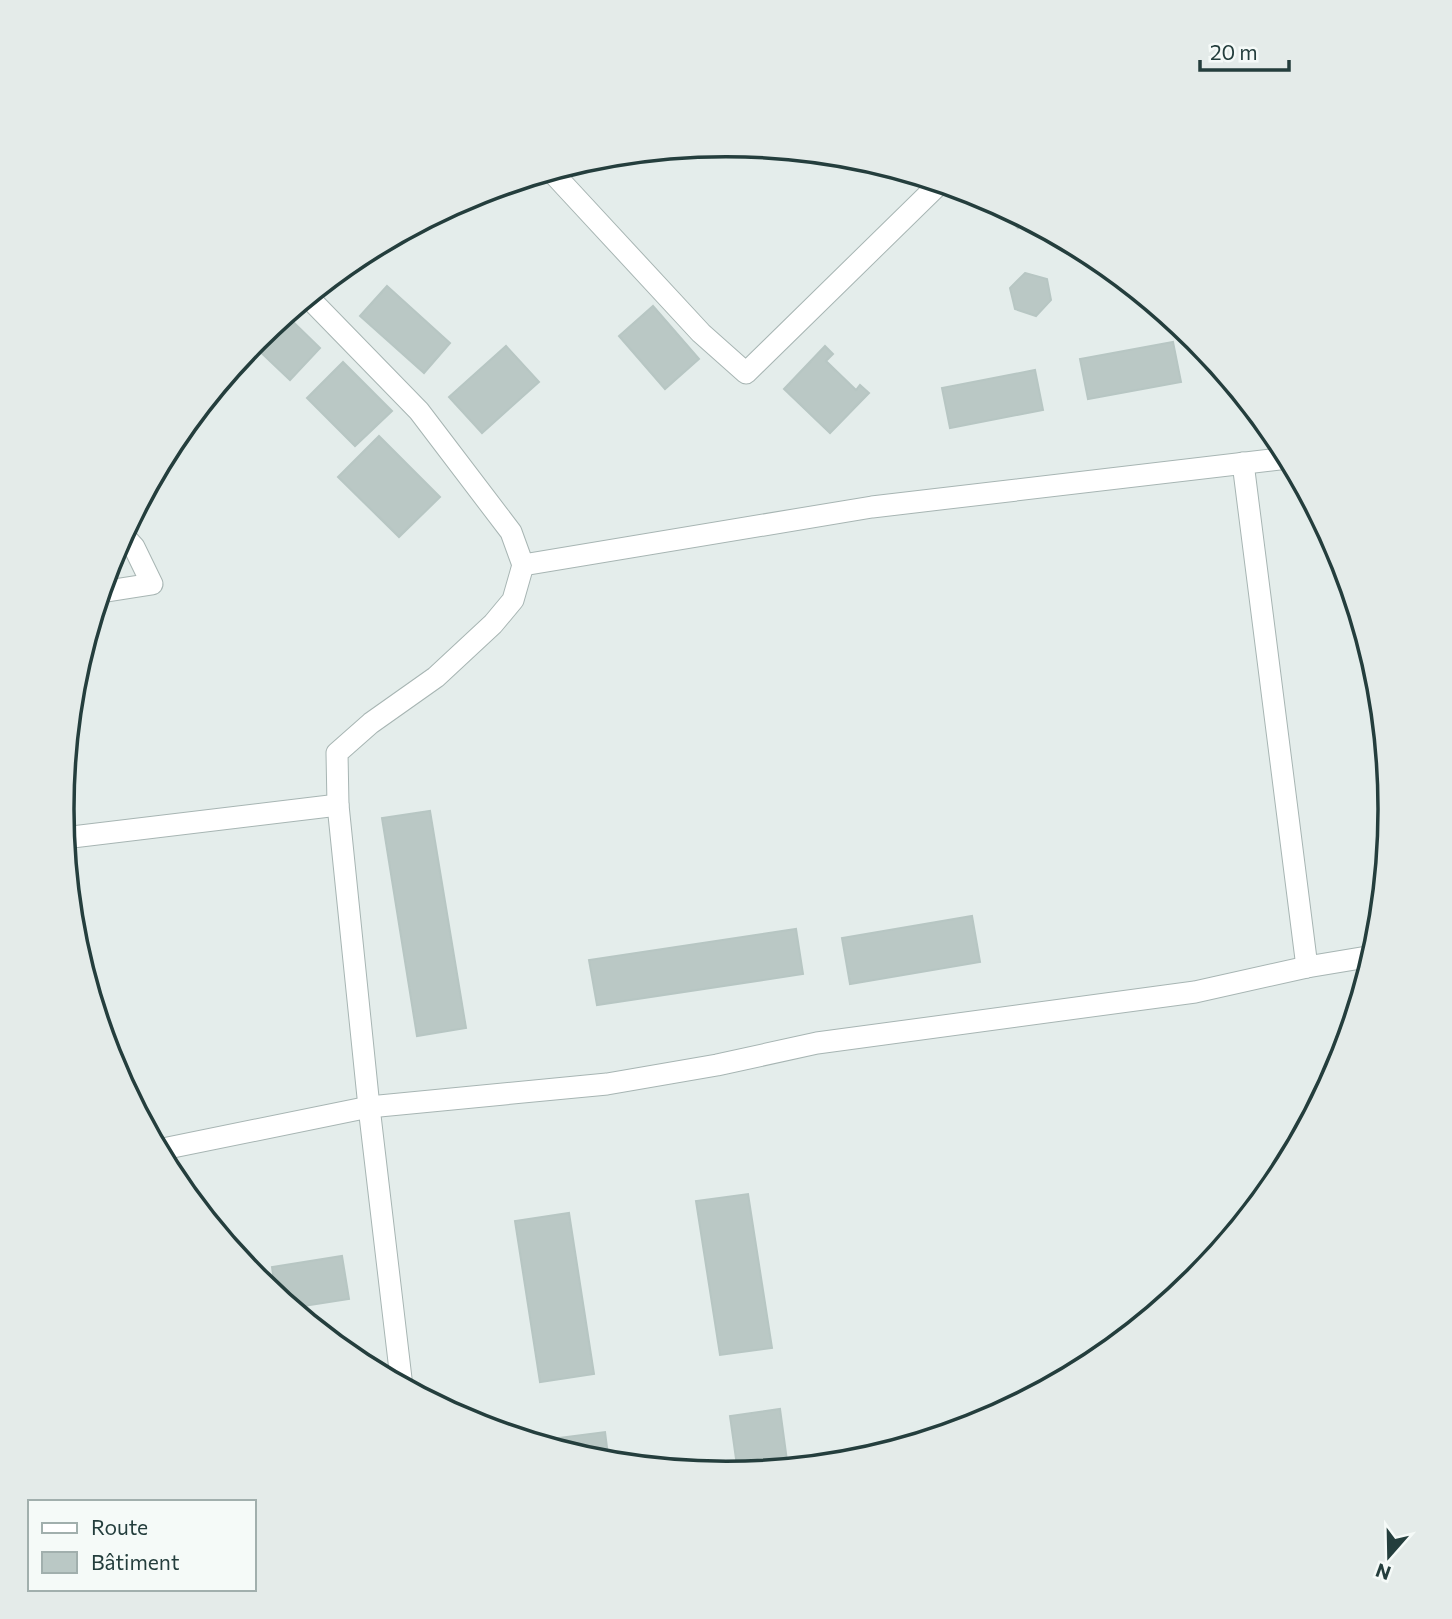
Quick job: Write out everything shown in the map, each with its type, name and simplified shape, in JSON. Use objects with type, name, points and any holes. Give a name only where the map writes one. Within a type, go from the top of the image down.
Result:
[{"type":"street","points":[[558,179],[701,333],[746,373],[931,190]]},
{"type":"street","points":[[315,304],[419,411],[511,532],[523,565],[513,600],[493,624],[436,677],[371,723],[337,753],[338,805],[369,1107],[401,1375]]},
{"type":"street","points":[[523,565],[873,507],[1277,459]]},
{"type":"street","points":[[1244,463],[1307,967]]},
{"type":"street","points":[[112,590],[152,584],[131,543]]},
{"type":"street","points":[[75,837],[338,805]]},
{"type":"street","points":[[168,1148],[369,1107],[607,1084],[717,1065],[830,1041],[1195,992],[1361,958]]},
{"type":"building","points":[[1025,273],[1047,279],[1051,300],[1036,316],[1015,309],[1010,288]]},
{"type":"building","points":[[387,286],[450,343],[424,373],[360,316]]},
{"type":"building","points":[[653,306],[699,359],[665,389],[619,336]]},
{"type":"building","points":[[293,322],[320,348],[290,380],[261,352]]},
{"type":"building","points":[[1173,342],[1181,382],[1088,399],[1080,359]]},
{"type":"building","points":[[506,346],[539,382],[482,433],[449,397]]},
{"type":"building","points":[[825,346],[833,354],[826,361],[856,390],[860,385],[869,393],[830,433],[784,389]]},
{"type":"building","points":[[343,362],[392,411],[355,446],[307,398]]},
{"type":"building","points":[[1035,370],[1043,410],[950,428],[942,388]]},
{"type":"building","points":[[379,436],[440,497],[399,537],[338,477]]},
{"type":"building","points":[[430,811],[466,1028],[417,1036],[382,818]]},
{"type":"building","points":[[972,916],[980,962],[850,984],[842,938]]},
{"type":"building","points":[[796,929],[803,974],[597,1005],[589,960]]},
{"type":"building","points":[[748,1194],[772,1348],[720,1355],[696,1201]]},
{"type":"building","points":[[569,1213],[594,1374],[540,1382],[515,1221]]},
{"type":"building","points":[[342,1256],[349,1299],[303,1306],[274,1279],[272,1267]]},
{"type":"building","points":[[780,1409],[787,1459],[736,1462],[730,1416]]},
{"type":"building","points":[[605,1432],[607,1450],[558,1440],[558,1438]]}]
